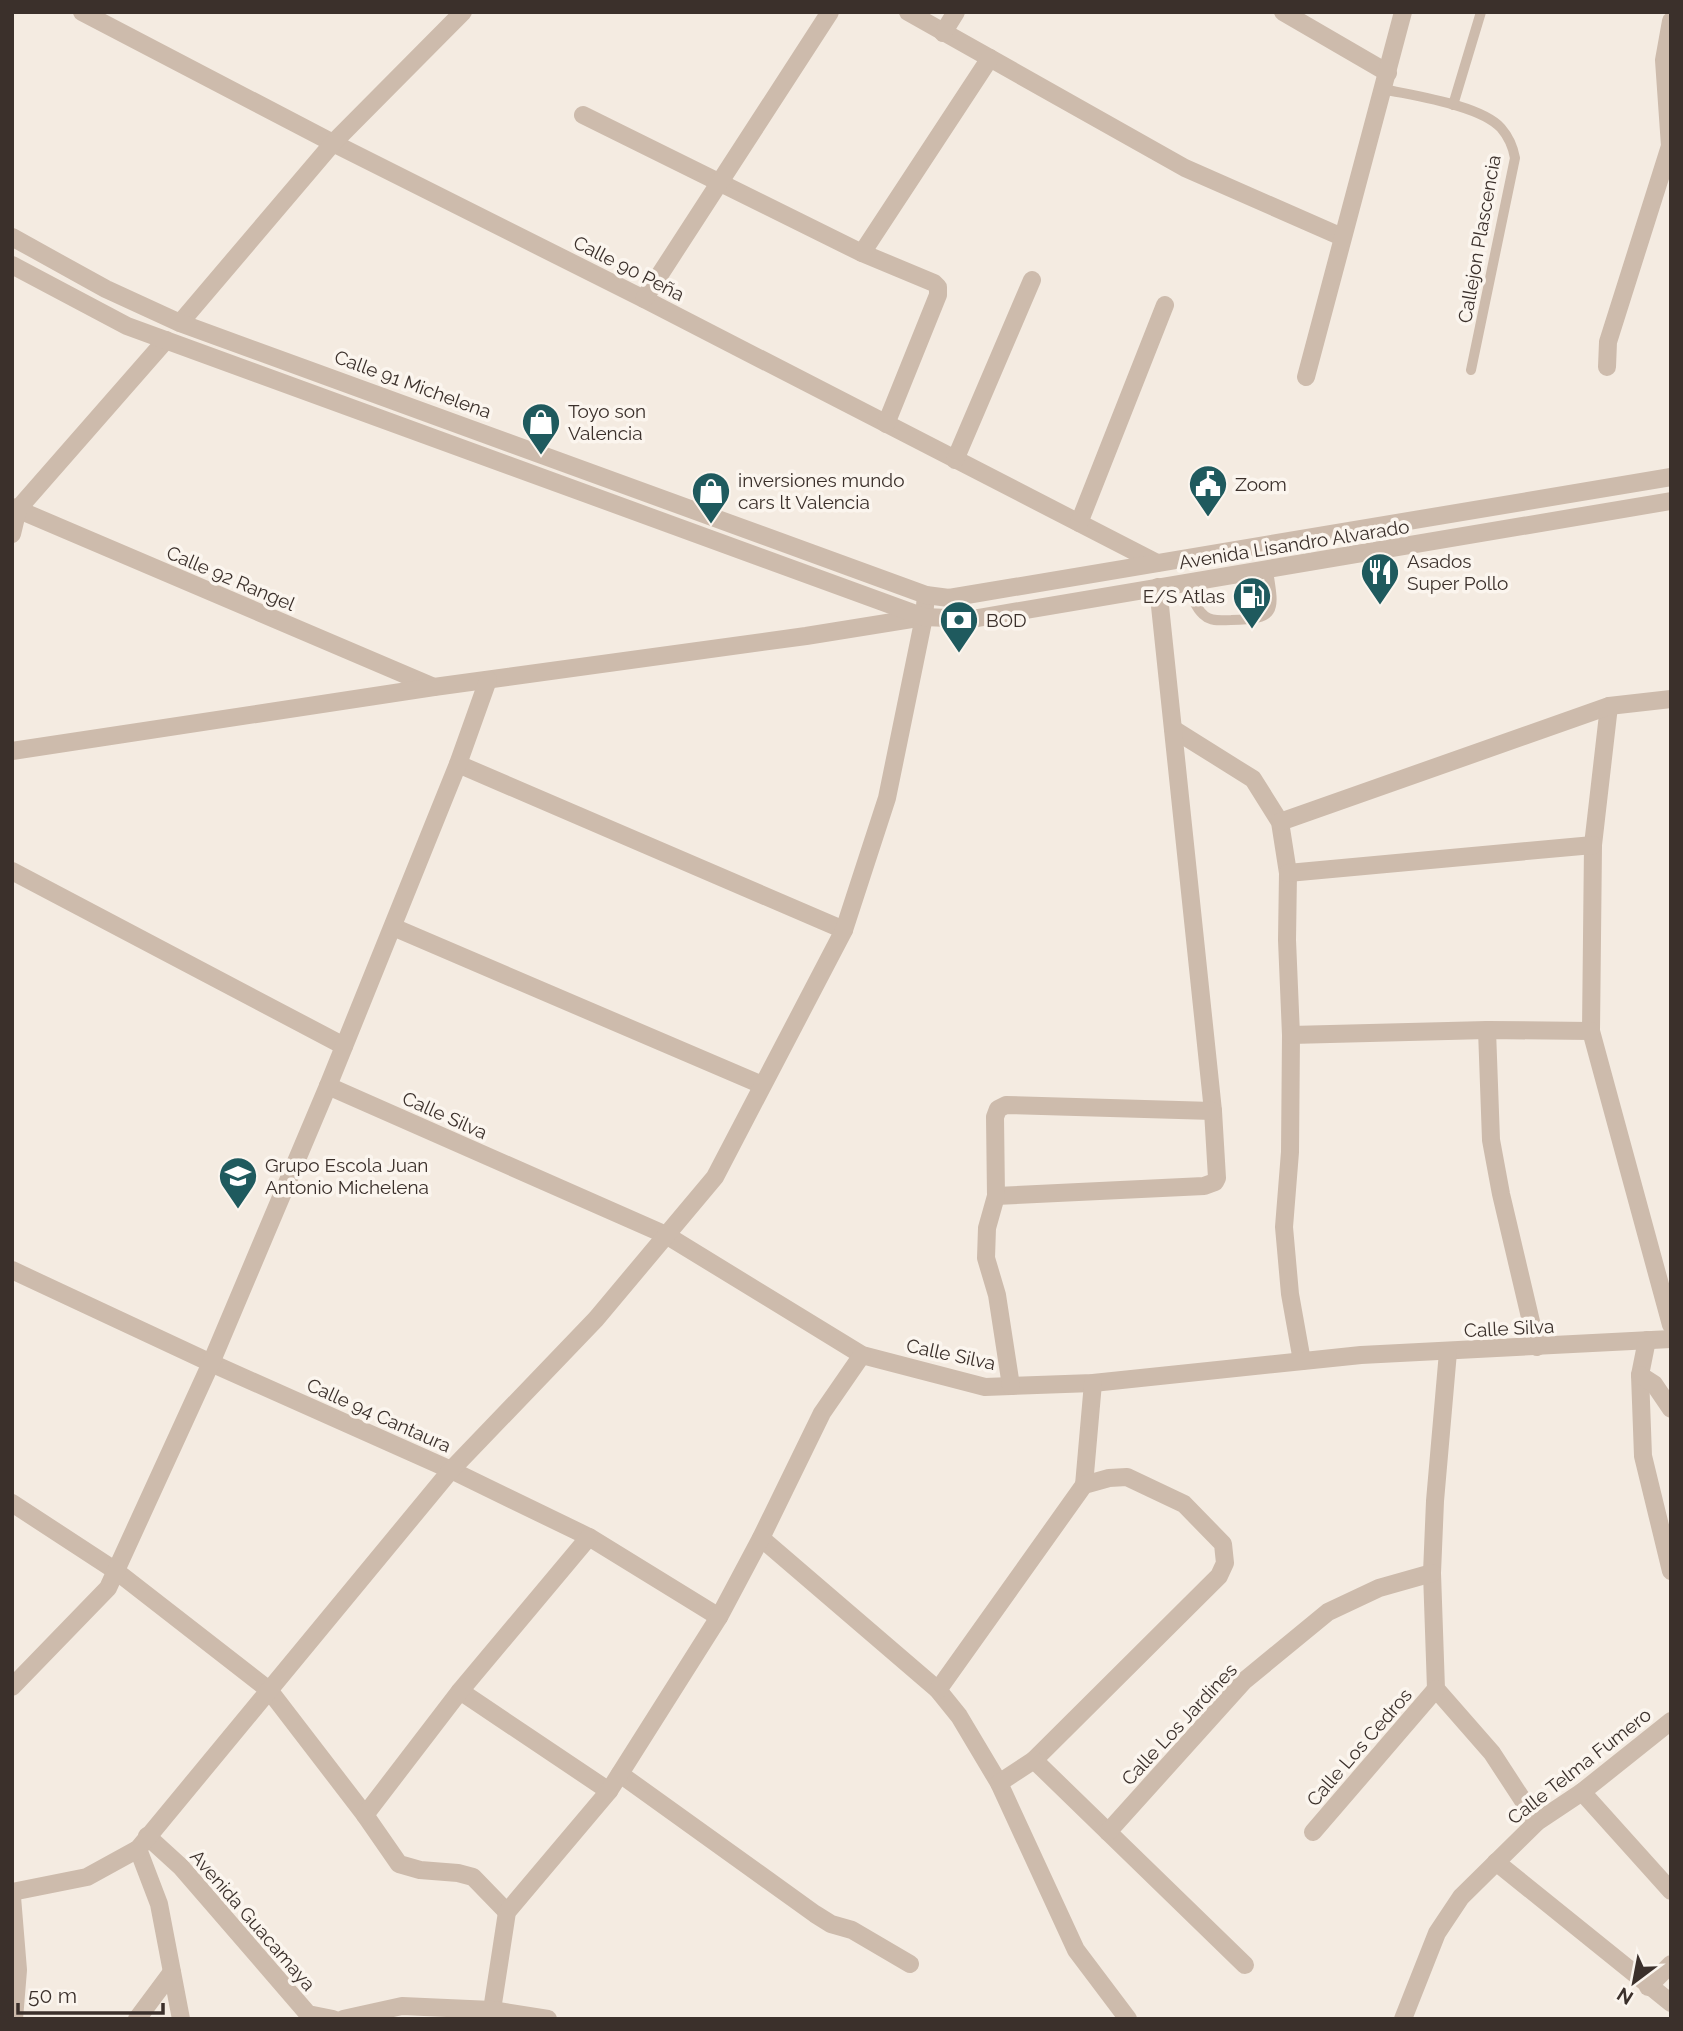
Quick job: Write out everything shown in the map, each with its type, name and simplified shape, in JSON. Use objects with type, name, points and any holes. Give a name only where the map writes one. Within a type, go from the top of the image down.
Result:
[{"type":"street","name":"Calle 90 Peña","points":[[82,12],[1157,563]]},
{"type":"street","points":[[180,323],[333,143],[463,12]]},
{"type":"street","points":[[644,299],[830,12]]},
{"type":"street","points":[[908,12],[1185,168],[1342,237]]},
{"type":"street","points":[[943,33],[956,12]]},
{"type":"street","points":[[1283,12],[1385,81]]},
{"type":"street","points":[[1306,377],[1403,12]]},
{"type":"street","points":[[1607,368],[1608,342],[1670,146],[1664,60],[1671,22]]},
{"type":"street","points":[[862,253],[990,58]]},
{"type":"street","points":[[583,115],[862,253],[938,286],[937,295],[886,424]]},
{"type":"street","name":"Calle 91 Michelena","points":[[12,237],[106,289],[180,323],[926,595]]},
{"type":"street","points":[[12,265],[127,326],[924,617]]},
{"type":"street","points":[[956,460],[1032,280]]},
{"type":"street","points":[[1079,523],[1165,305]]},
{"type":"street","points":[[12,534],[15,508],[166,340]]},
{"type":"street","name":"Avenida Lisandro Alvarado","points":[[926,595],[949,598],[1671,477]]},
{"type":"street","name":"Avenida Lisandro Alvarado","points":[[924,617],[972,619],[1671,501]]},
{"type":"street","name":"Calle 92 Rangel","points":[[15,508],[434,687]]},
{"type":"street","points":[[996,1196],[1204,1186],[1217,1178],[1213,1111],[1158,587]]},
{"type":"street","points":[[14,2019],[18,1970],[12,1894],[87,1877],[142,1843],[451,1470],[596,1319],[715,1177],[844,930],[887,798],[924,617],[926,595]]},
{"type":"street","points":[[12,751],[924,617]]},
{"type":"street","points":[[12,1687],[108,1588],[211,1363],[328,1086],[458,764],[488,680]]},
{"type":"street","points":[[1280,821],[1609,706],[1671,699]]},
{"type":"street","points":[[1609,706],[1593,845],[1591,1031],[1671,1325]]},
{"type":"street","points":[[1173,729],[1253,779],[1280,821],[1288,873],[1287,940],[1292,1035],[1290,1152],[1284,1227],[1290,1294],[1302,1362]]},
{"type":"street","points":[[458,764],[844,930]]},
{"type":"street","points":[[1288,873],[1593,845]]},
{"type":"street","points":[[12,871],[344,1045]]},
{"type":"street","points":[[393,927],[762,1085]]},
{"type":"street","points":[[1292,1035],[1487,1030],[1591,1031]]},
{"type":"street","points":[[1487,1030],[1491,1140],[1537,1347]]},
{"type":"street","name":"Calle Silva","points":[[328,1086],[666,1236],[863,1355],[985,1387],[1093,1383],[1361,1355],[1671,1339]]},
{"type":"street","points":[[1012,1386],[997,1295],[986,1258],[987,1228],[996,1196],[995,1117],[998,1109],[1006,1105],[1213,1111]]},
{"type":"street","name":"Calle 94 Cantaura","points":[[12,1270],[211,1363],[451,1470],[589,1537],[719,1617]]},
{"type":"street","points":[[1647,1340],[1640,1375],[1643,1456],[1671,1571]]},
{"type":"street","points":[[1448,1352],[1435,1501],[1432,1573],[1436,1689],[1492,1753],[1537,1822]]},
{"type":"street","points":[[492,2010],[507,1912],[609,1791],[620,1774],[719,1617],[822,1413],[863,1355]]},
{"type":"street","points":[[1640,1375],[1654,1384],[1671,1409]]},
{"type":"street","points":[[938,1690],[1084,1485],[1093,1383]]},
{"type":"street","points":[[999,1783],[1034,1760],[1219,1576],[1225,1563],[1223,1544],[1184,1504],[1127,1477],[1109,1478],[1084,1485]]},
{"type":"street","points":[[12,1503],[116,1571],[270,1690],[399,1864],[420,1870],[473,1877],[507,1912]]},
{"type":"street","points":[[365,1815],[460,1691],[589,1537]]},
{"type":"street","points":[[761,1538],[938,1690],[959,1716],[999,1783],[1076,1950],[1128,2019]]},
{"type":"street","name":"Calle Los Jardines","points":[[1108,1832],[1244,1681],[1328,1612],[1379,1588],[1432,1573]]},
{"type":"street","name":"Calle Los Cedros","points":[[1313,1832],[1436,1689]]},
{"type":"street","points":[[460,1691],[609,1791]]},
{"type":"street","name":"Calle Telma Fumero","points":[[1403,2019],[1437,1933],[1461,1896],[1537,1822],[1582,1792],[1671,1721]]},
{"type":"street","points":[[1034,1760],[1245,1965]]},
{"type":"street","points":[[620,1774],[815,1914],[831,1924],[852,1930],[910,1964]]},
{"type":"street","points":[[1582,1792],[1671,1891]]},
{"type":"street","points":[[142,1843],[159,1904],[181,2019]]},
{"type":"street","name":"Avenida Guacamaya","points":[[142,1843],[181,1867],[308,2014],[333,2019]]},
{"type":"street","points":[[1496,1862],[1671,2003]]},
{"type":"street","points":[[1648,1987],[1671,1964]]},
{"type":"street","points":[[137,2019],[172,1972]]},
{"type":"street","points":[[343,2019],[402,2006],[492,2010],[548,2019]]},
{"type":"lane","points":[[1453,105],[1481,12]]},
{"type":"lane","name":"Callejon Plascencia","points":[[1385,81],[1470,109],[1500,127],[1516,158],[1471,370]]},
{"type":"lane","points":[[1186,583],[1199,611],[1206,618],[1258,620],[1268,614],[1271,607],[1268,571]]},
{"type":"place","name":"Toyo son Valencia","points":[[541,456]]},
{"type":"place","name":"Zoom","points":[[1208,518]]},
{"type":"place","name":"inversiones mundo cars lt Valencia","points":[[711,525]]},
{"type":"place","name":"Asados Super Pollo","points":[[1380,606]]},
{"type":"place","name":"E/S Atlas","points":[[1252,630]]},
{"type":"place","name":"BOD","points":[[959,654]]},
{"type":"place","name":"Grupo Escola Juan Antonio Michelena","points":[[238,1210]]}]
